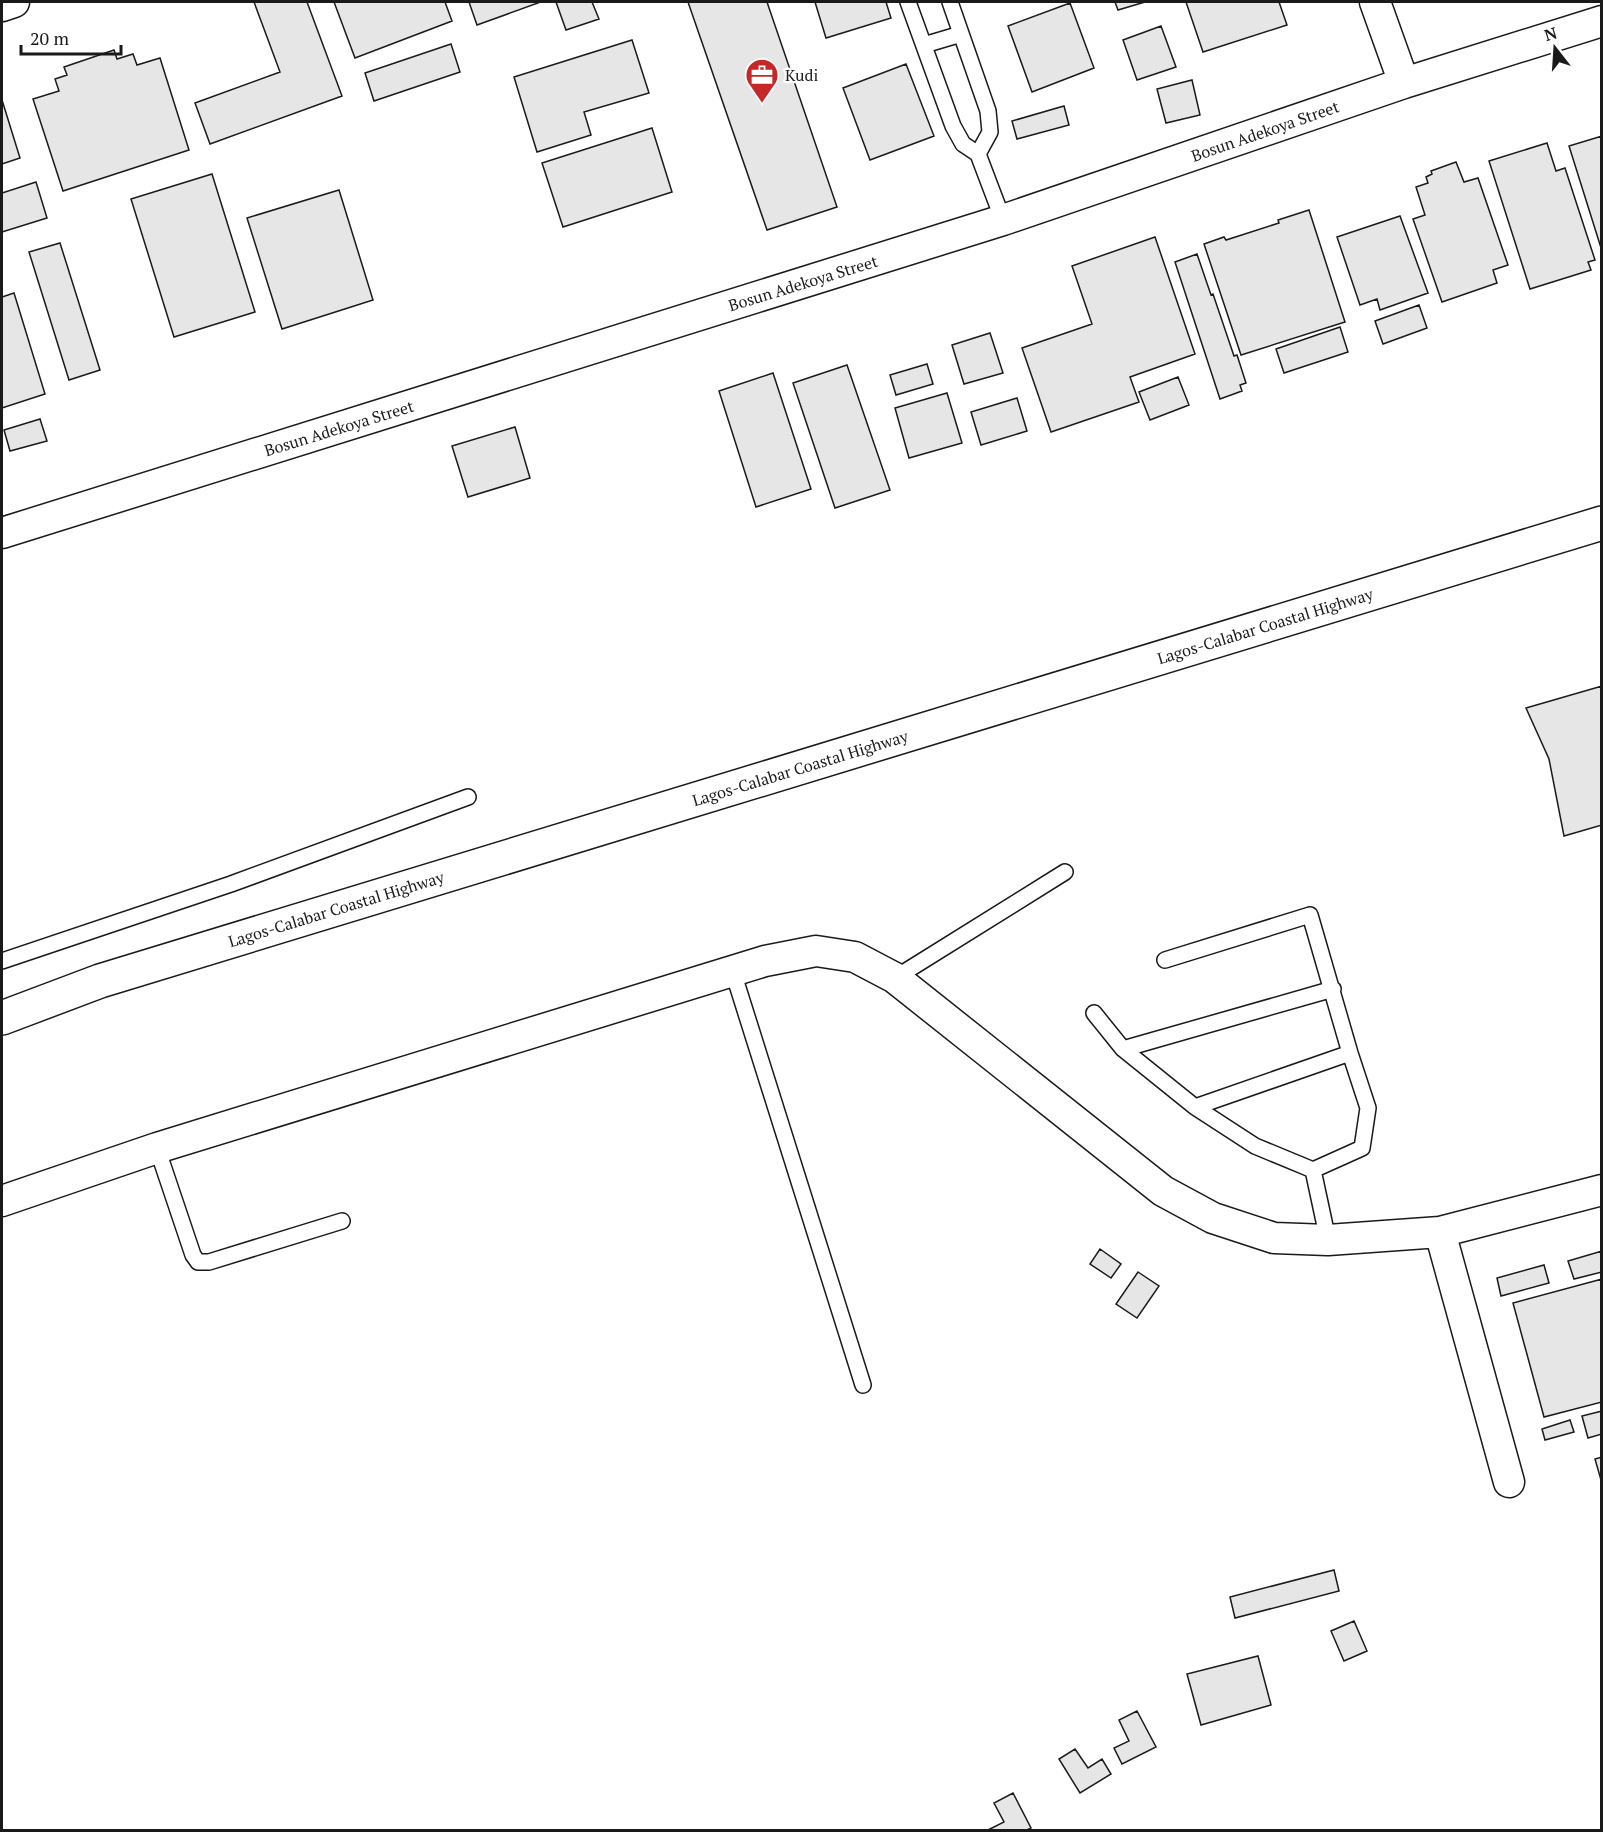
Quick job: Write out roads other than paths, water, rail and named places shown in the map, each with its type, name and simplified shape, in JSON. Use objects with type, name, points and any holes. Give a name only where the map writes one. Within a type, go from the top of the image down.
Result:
[{"type":"highway","name":"Lagos-Calabar Coastal Highway","points":[[2,1018],[111,978],[1602,523]]},
{"type":"street","points":[[2,6],[14,2]]},
{"type":"street","points":[[1375,2],[1404,83]]},
{"type":"street","name":"Bosun Adekoya Street","points":[[2,534],[1003,220],[1404,83],[1602,21]]},
{"type":"street","points":[[2,1201],[156,1148],[765,961],[816,951],[855,957],[895,978],[1163,1191],[1213,1218],[1275,1238],[1328,1240],[1440,1232],[1602,1190]]},
{"type":"street","points":[[1440,1232],[1509,1482]]},
{"type":"lane","points":[[908,2],[953,126],[963,144],[978,154],[1003,220]]},
{"type":"lane","points":[[950,2],[988,111],[990,132],[978,154]]},
{"type":"lane","points":[[924,45],[961,34]]},
{"type":"lane","points":[[2,961],[231,884],[468,797]]},
{"type":"lane","points":[[895,978],[1065,873]]},
{"type":"lane","points":[[1094,1013],[1123,1049],[1195,1107],[1255,1146],[1313,1170],[1362,1148],[1368,1108],[1310,915],[1165,960]]},
{"type":"lane","points":[[733,972],[863,1385]]},
{"type":"lane","points":[[1123,1049],[1333,989]]},
{"type":"lane","points":[[1195,1107],[1350,1053]]},
{"type":"lane","points":[[156,1148],[193,1255],[198,1262],[209,1262],[342,1221]]},
{"type":"lane","points":[[1313,1170],[1328,1240]]},
{"type":"place","name":"Kudi","points":[[762,104]]}]
